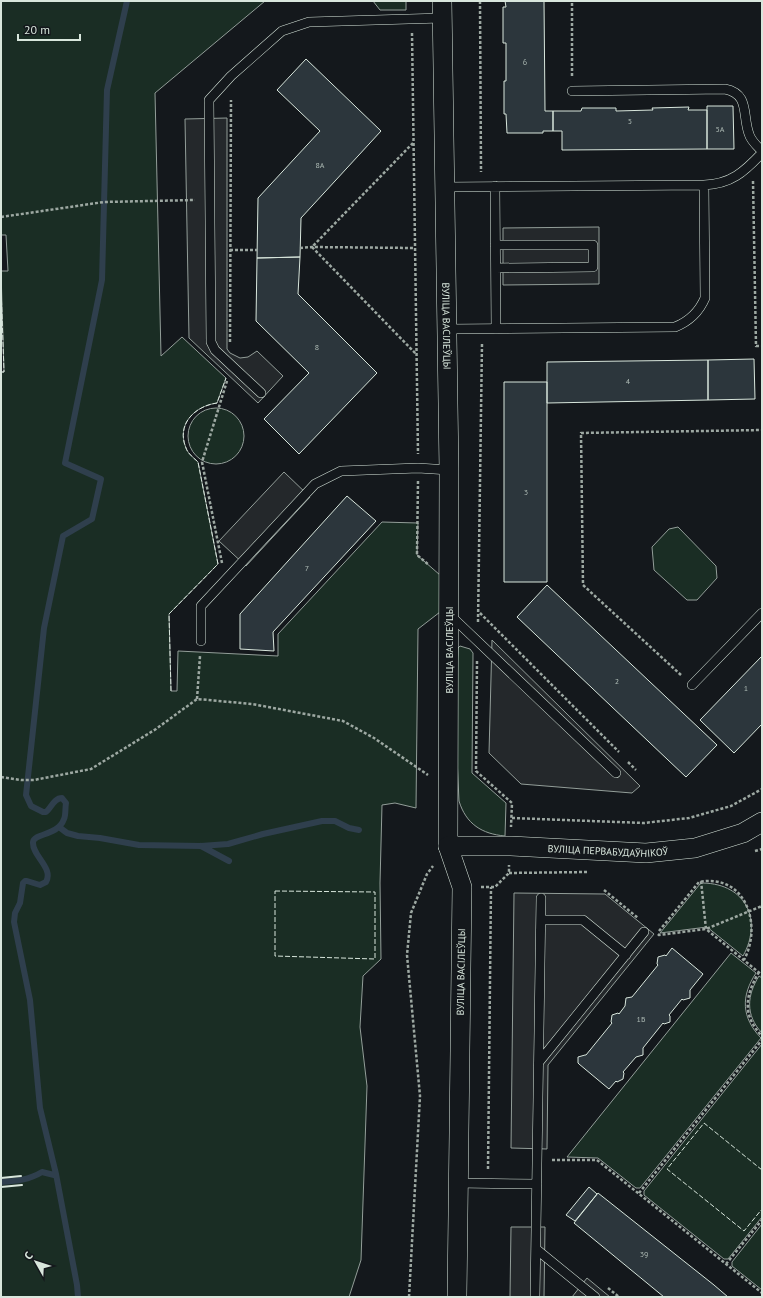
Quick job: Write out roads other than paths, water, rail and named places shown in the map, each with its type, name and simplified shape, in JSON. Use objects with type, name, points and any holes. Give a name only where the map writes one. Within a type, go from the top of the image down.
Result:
[{"type":"street","name":"ВУЛІЦА ВАСІЛЕЎЦЫ","points":[[442,10],[449,470],[448,846],[462,887],[457,1297]]},
{"type":"street","name":"ВУЛІЦА ПЕРВАБУДАЎНІКОЎ","points":[[448,846],[511,846],[646,853],[695,848],[743,833],[762,822]]},
{"type":"lane","points":[[261,394],[215,350],[211,342],[209,100],[231,76],[282,31],[309,22],[412,20],[442,10]]},
{"type":"lane","points":[[444,187],[717,185],[737,176],[753,163],[762,152],[748,134],[741,98],[737,93],[731,90],[572,90]]},
{"type":"lane","points":[[447,329],[675,327],[684,324],[693,317],[705,298],[704,185]]},
{"type":"lane","points":[[495,186],[496,328]]},
{"type":"lane","points":[[495,246],[593,245],[593,268],[496,268]]},
{"type":"lane","points":[[201,641],[201,606],[315,484],[341,471],[418,468],[449,470]]},
{"type":"lane","points":[[449,614],[616,773]]},
{"type":"lane","points":[[692,685],[762,614]]},
{"type":"lane","points":[[535,1297],[540,898]]},
{"type":"lane","points":[[540,920],[583,920],[626,955]]},
{"type":"lane","points":[[539,1062],[644,932]]},
{"type":"lane","points":[[458,1183],[537,1184]]},
{"type":"lane","points":[[536,1249],[595,1297]]},
{"type":"waterway","points":[[78,1297],[56,1174],[40,1108],[30,1000],[14,922],[15,913],[20,903],[23,883],[27,881],[40,885],[46,882],[48,877],[45,867],[34,847],[34,839],[57,828],[65,816],[66,803],[62,798],[59,798],[46,812],[43,812],[31,806],[26,795],[44,628],[63,536],[92,519],[101,479],[65,463],[102,280],[107,90],[127,1]]},
{"type":"waterway","points":[[59,827],[67,833],[78,836],[100,838],[139,845],[201,846],[228,844],[263,834],[322,821],[335,821],[349,828],[359,830]]},
{"type":"waterway","points":[[201,846],[229,861]]},
{"type":"waterway","points":[[1,1182],[17,1181],[42,1172],[54,1175],[56,1174]]}]
